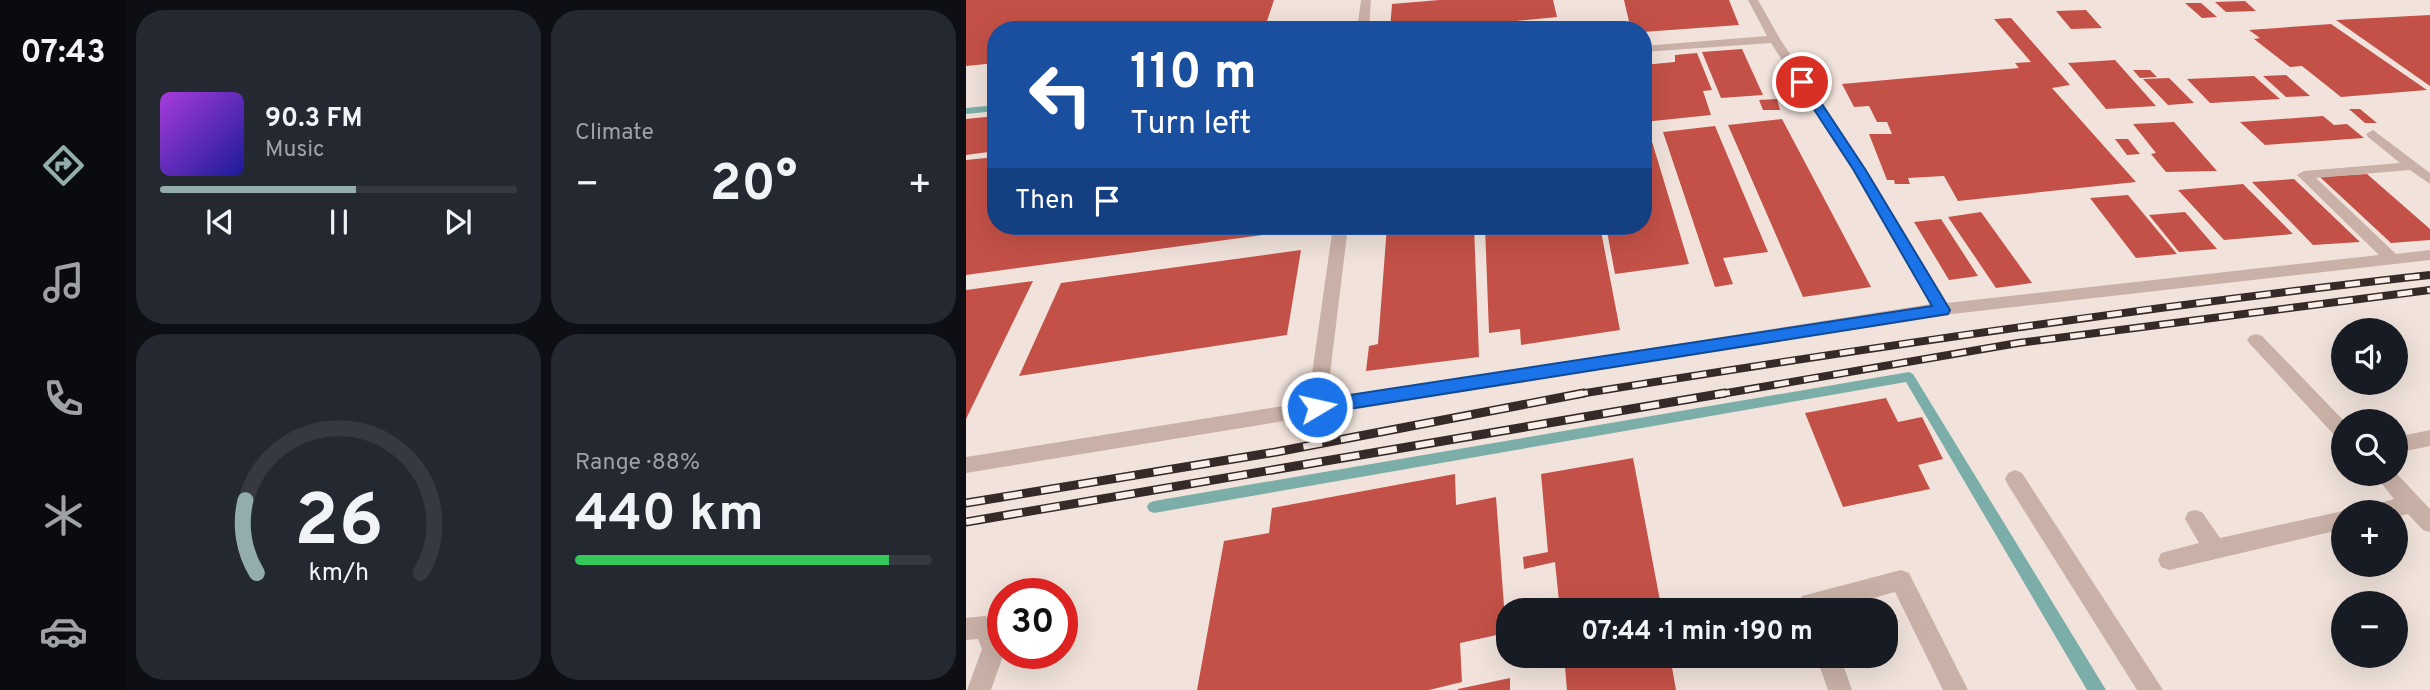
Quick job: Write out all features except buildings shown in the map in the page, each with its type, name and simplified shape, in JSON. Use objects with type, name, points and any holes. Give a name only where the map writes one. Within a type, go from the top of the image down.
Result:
[{"type":"street","points":[[1364,21],[1366,0]]},
{"type":"street","points":[[1753,0],[1773,38],[1859,169],[1943,310]]},
{"type":"street","points":[[1652,48],[1773,38]]},
{"type":"street","points":[[2373,134],[2430,180]]},
{"type":"street","points":[[2393,260],[2304,175],[2413,166]]},
{"type":"street","points":[[1317,407],[1339,235]]},
{"type":"street","points":[[966,465],[1893,315],[2430,255]]},
{"type":"street","points":[[2256,340],[2331,419]]},
{"type":"street","points":[[2408,443],[2430,438]]},
{"type":"street","points":[[2015,479],[2151,690]]},
{"type":"street","points":[[2395,486],[2430,523]]},
{"type":"street","points":[[2408,505],[2412,504]]},
{"type":"street","points":[[2195,519],[2216,550]]},
{"type":"street","points":[[2169,560],[2331,523]]},
{"type":"street","points":[[1833,598],[1901,580],[1956,690]]},
{"type":"street","points":[[966,629],[985,626],[995,649],[979,690]]},
{"type":"street","points":[[1832,668],[1840,690]]},
{"type":"waterway","points":[[966,111],[987,109]]},
{"type":"waterway","points":[[1154,507],[1909,377],[2097,690]]},
{"type":"railway","points":[[1576,394],[2001,330],[2430,275]]},
{"type":"railway","points":[[1715,395],[2018,343],[2430,290]]},
{"type":"railway","points":[[1576,394],[1584,393]]},
{"type":"railway","points":[[966,522],[1725,393]]},
{"type":"railway","points":[[966,503],[1276,452],[1576,394]]},
{"type":"route","points":[[1317,407],[1907,313],[1943,310],[1859,169],[1802,82]]}]
